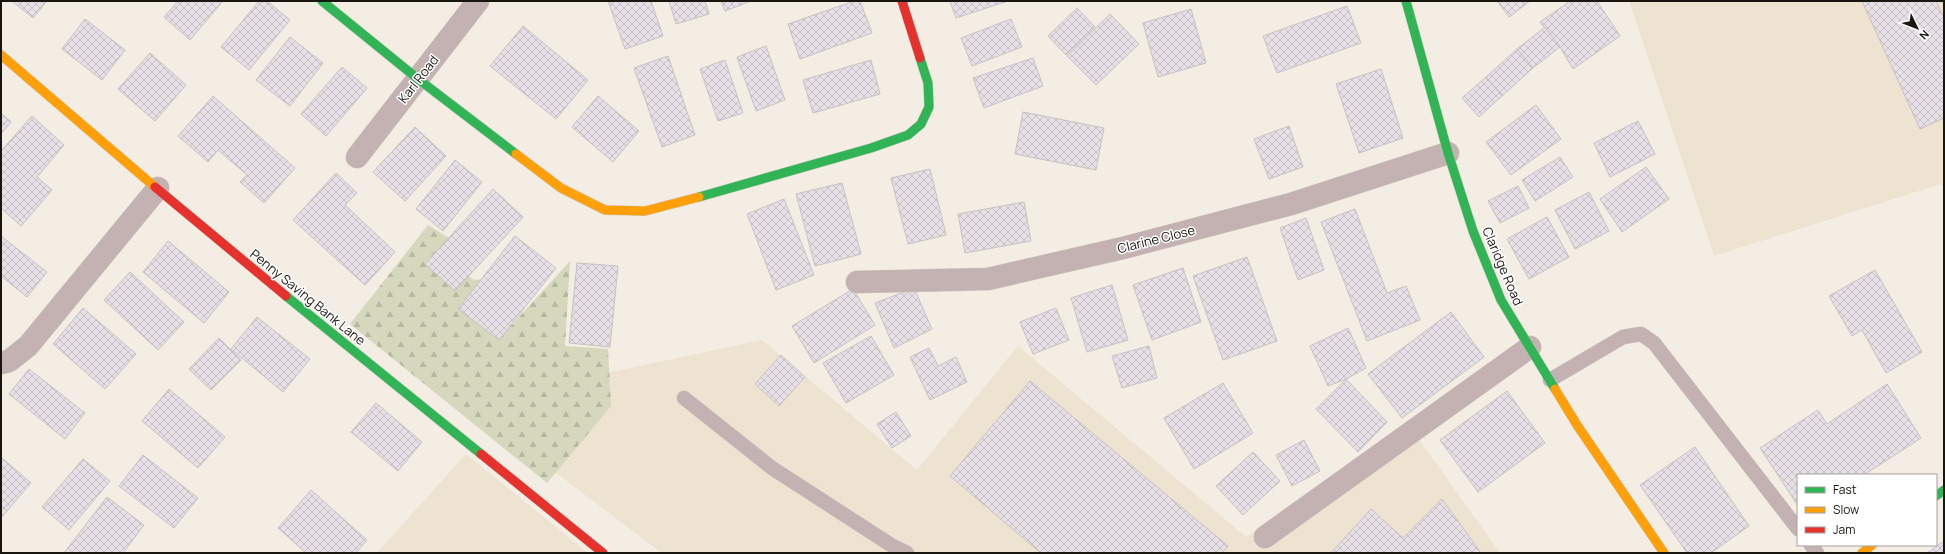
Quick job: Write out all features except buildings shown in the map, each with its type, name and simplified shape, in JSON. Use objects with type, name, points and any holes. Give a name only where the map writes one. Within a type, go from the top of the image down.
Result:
[{"type":"street","points":[[322,1],[418,79],[561,188],[605,210],[644,210],[679,203],[908,136],[921,124],[929,107],[928,84],[902,1]]},
{"type":"street","name":"Karl Road","points":[[357,157],[478,1]]},
{"type":"street","name":"Claridge Road","points":[[1406,1],[1448,153],[1473,230],[1501,300],[1577,425],[1664,553]]},
{"type":"street","name":"Penny Saving Bank Lane","points":[[1,55],[240,259],[603,553]]},
{"type":"street","name":"Clarine Close","points":[[857,282],[988,279],[1123,248],[1291,204],[1448,153]]},
{"type":"street","points":[[1,363],[9,361],[28,346],[158,188]]},
{"type":"street","points":[[1265,537],[1530,347]]},
{"type":"street","points":[[1862,553],[1871,546]]},
{"type":"lane","points":[[1550,380],[1622,337],[1641,334],[1654,343],[1797,528]]},
{"type":"lane","points":[[684,398],[772,468],[891,545],[906,553]]},
{"type":"shaded area","points":[[1629,1],[1944,1],[1944,189],[1941,184],[1714,256]]},
{"type":"shaded area","points":[[762,340],[917,470],[1018,346],[1246,537],[1408,424],[1500,553],[662,553],[552,470],[593,376]]},
{"type":"shaded area","points":[[466,454],[588,553],[377,553]]},
{"type":"green space","points":[[428,225],[454,241],[454,266],[474,280],[497,278],[507,330],[570,261],[565,346],[608,349],[611,406],[547,483],[350,324]]},
{"type":"traffic: fast","points":[[322,1],[418,79],[516,154]]},
{"type":"traffic: fast","points":[[1406,1],[1448,153],[1473,231],[1501,300],[1555,389]]},
{"type":"traffic: fast","points":[[699,197],[871,148],[908,135],[921,124],[929,107],[928,83],[920,58]]},
{"type":"traffic: fast","points":[[286,296],[481,454]]},
{"type":"traffic: fast","points":[[1937,495],[1944,490]]},
{"type":"traffic: slow","points":[[1,55],[155,187]]},
{"type":"traffic: slow","points":[[516,154],[561,188],[605,210],[645,211],[699,197]]},
{"type":"traffic: slow","points":[[1555,389],[1577,425],[1664,553]]},
{"type":"traffic: slow","points":[[1862,553],[1871,546]]},
{"type":"traffic: jam","points":[[902,1],[920,58]]},
{"type":"traffic: jam","points":[[155,187],[286,296]]},
{"type":"traffic: jam","points":[[481,454],[603,553]]}]
